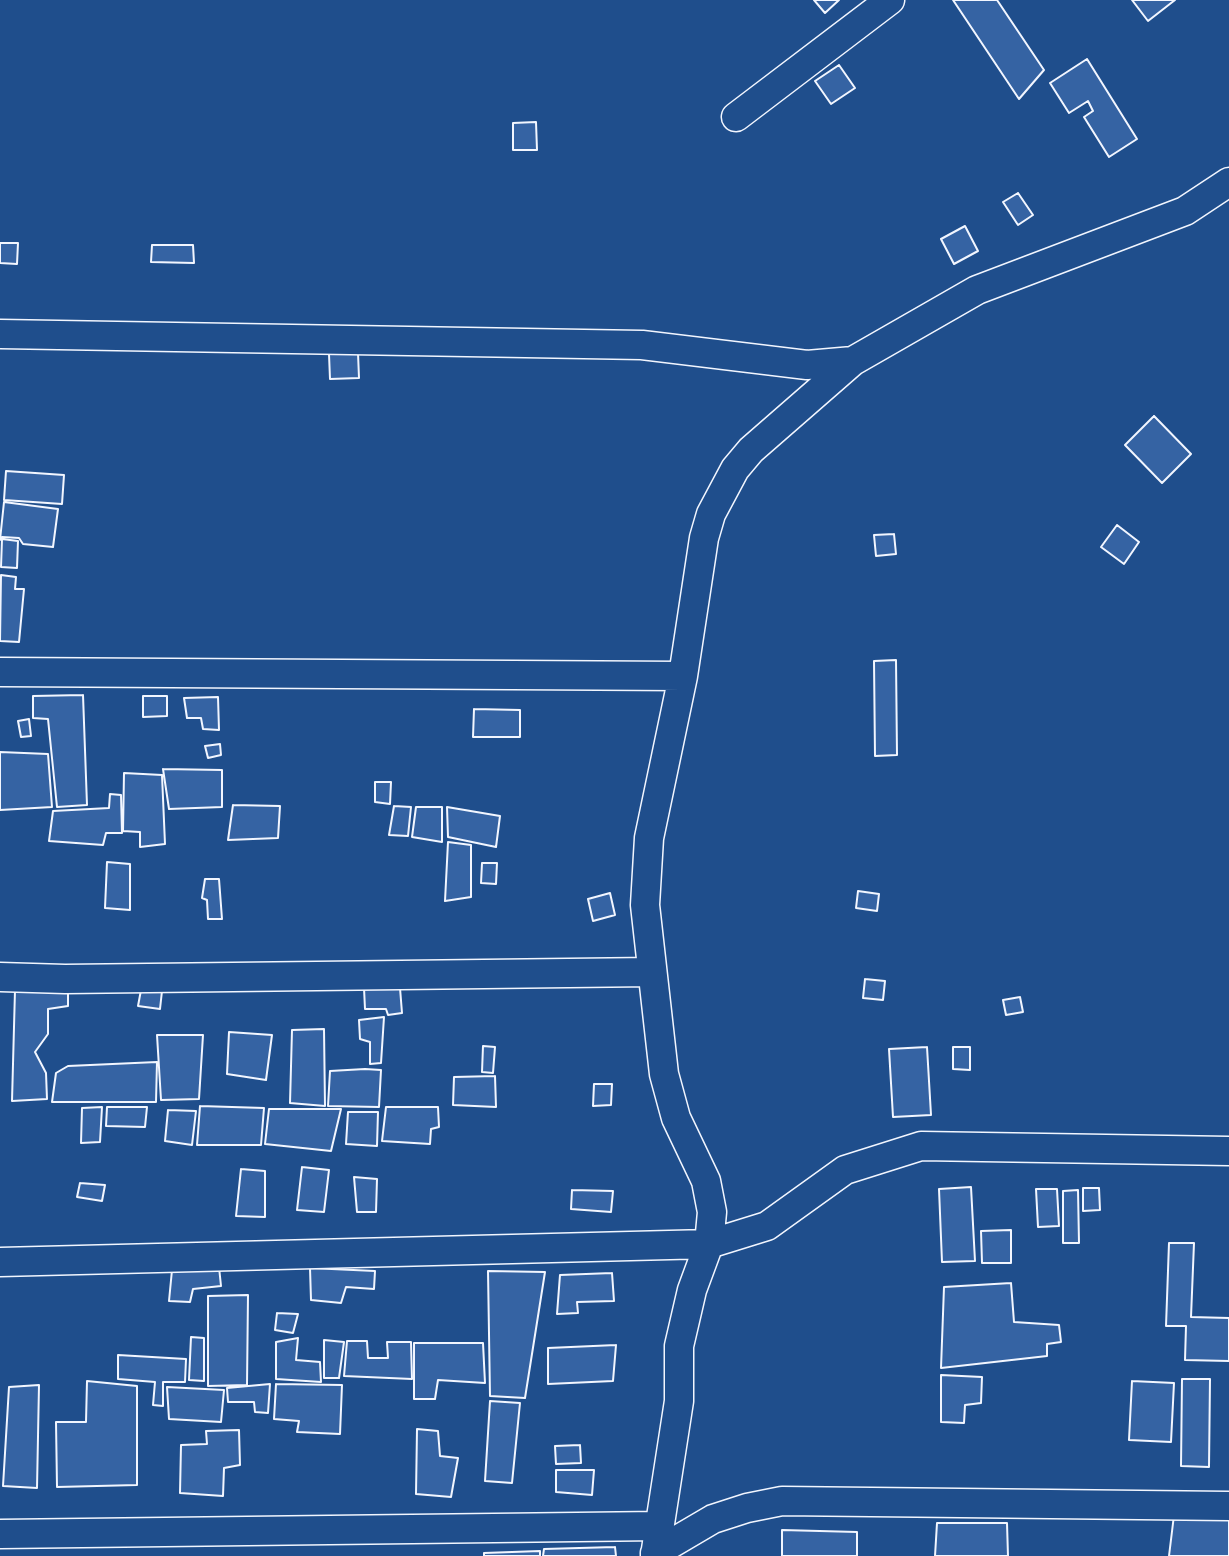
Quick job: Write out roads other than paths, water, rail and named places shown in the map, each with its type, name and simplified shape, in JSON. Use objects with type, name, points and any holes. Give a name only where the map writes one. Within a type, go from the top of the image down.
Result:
[{"type":"street","points":[[736,117],[890,0]]},
{"type":"street","points":[[657,1545],[679,1402],[679,1346],[692,1290],[709,1244],[710,1196],[669,1097],[645,916],[645,872],[649,838],[683,676],[704,538],[721,491],[751,450],[853,361],[977,290],[1185,211],[1229,182]]},
{"type":"street","points":[[0,334],[642,345],[807,365],[853,361]]},
{"type":"street","points":[[0,672],[683,676]]},
{"type":"street","points":[[0,977],[65,979],[652,972]]},
{"type":"street","points":[[0,1262],[709,1244],[767,1226],[845,1170],[921,1146],[1229,1151]]},
{"type":"street","points":[[0,1534],[657,1545],[713,1519],[782,1501],[1229,1506]]}]
